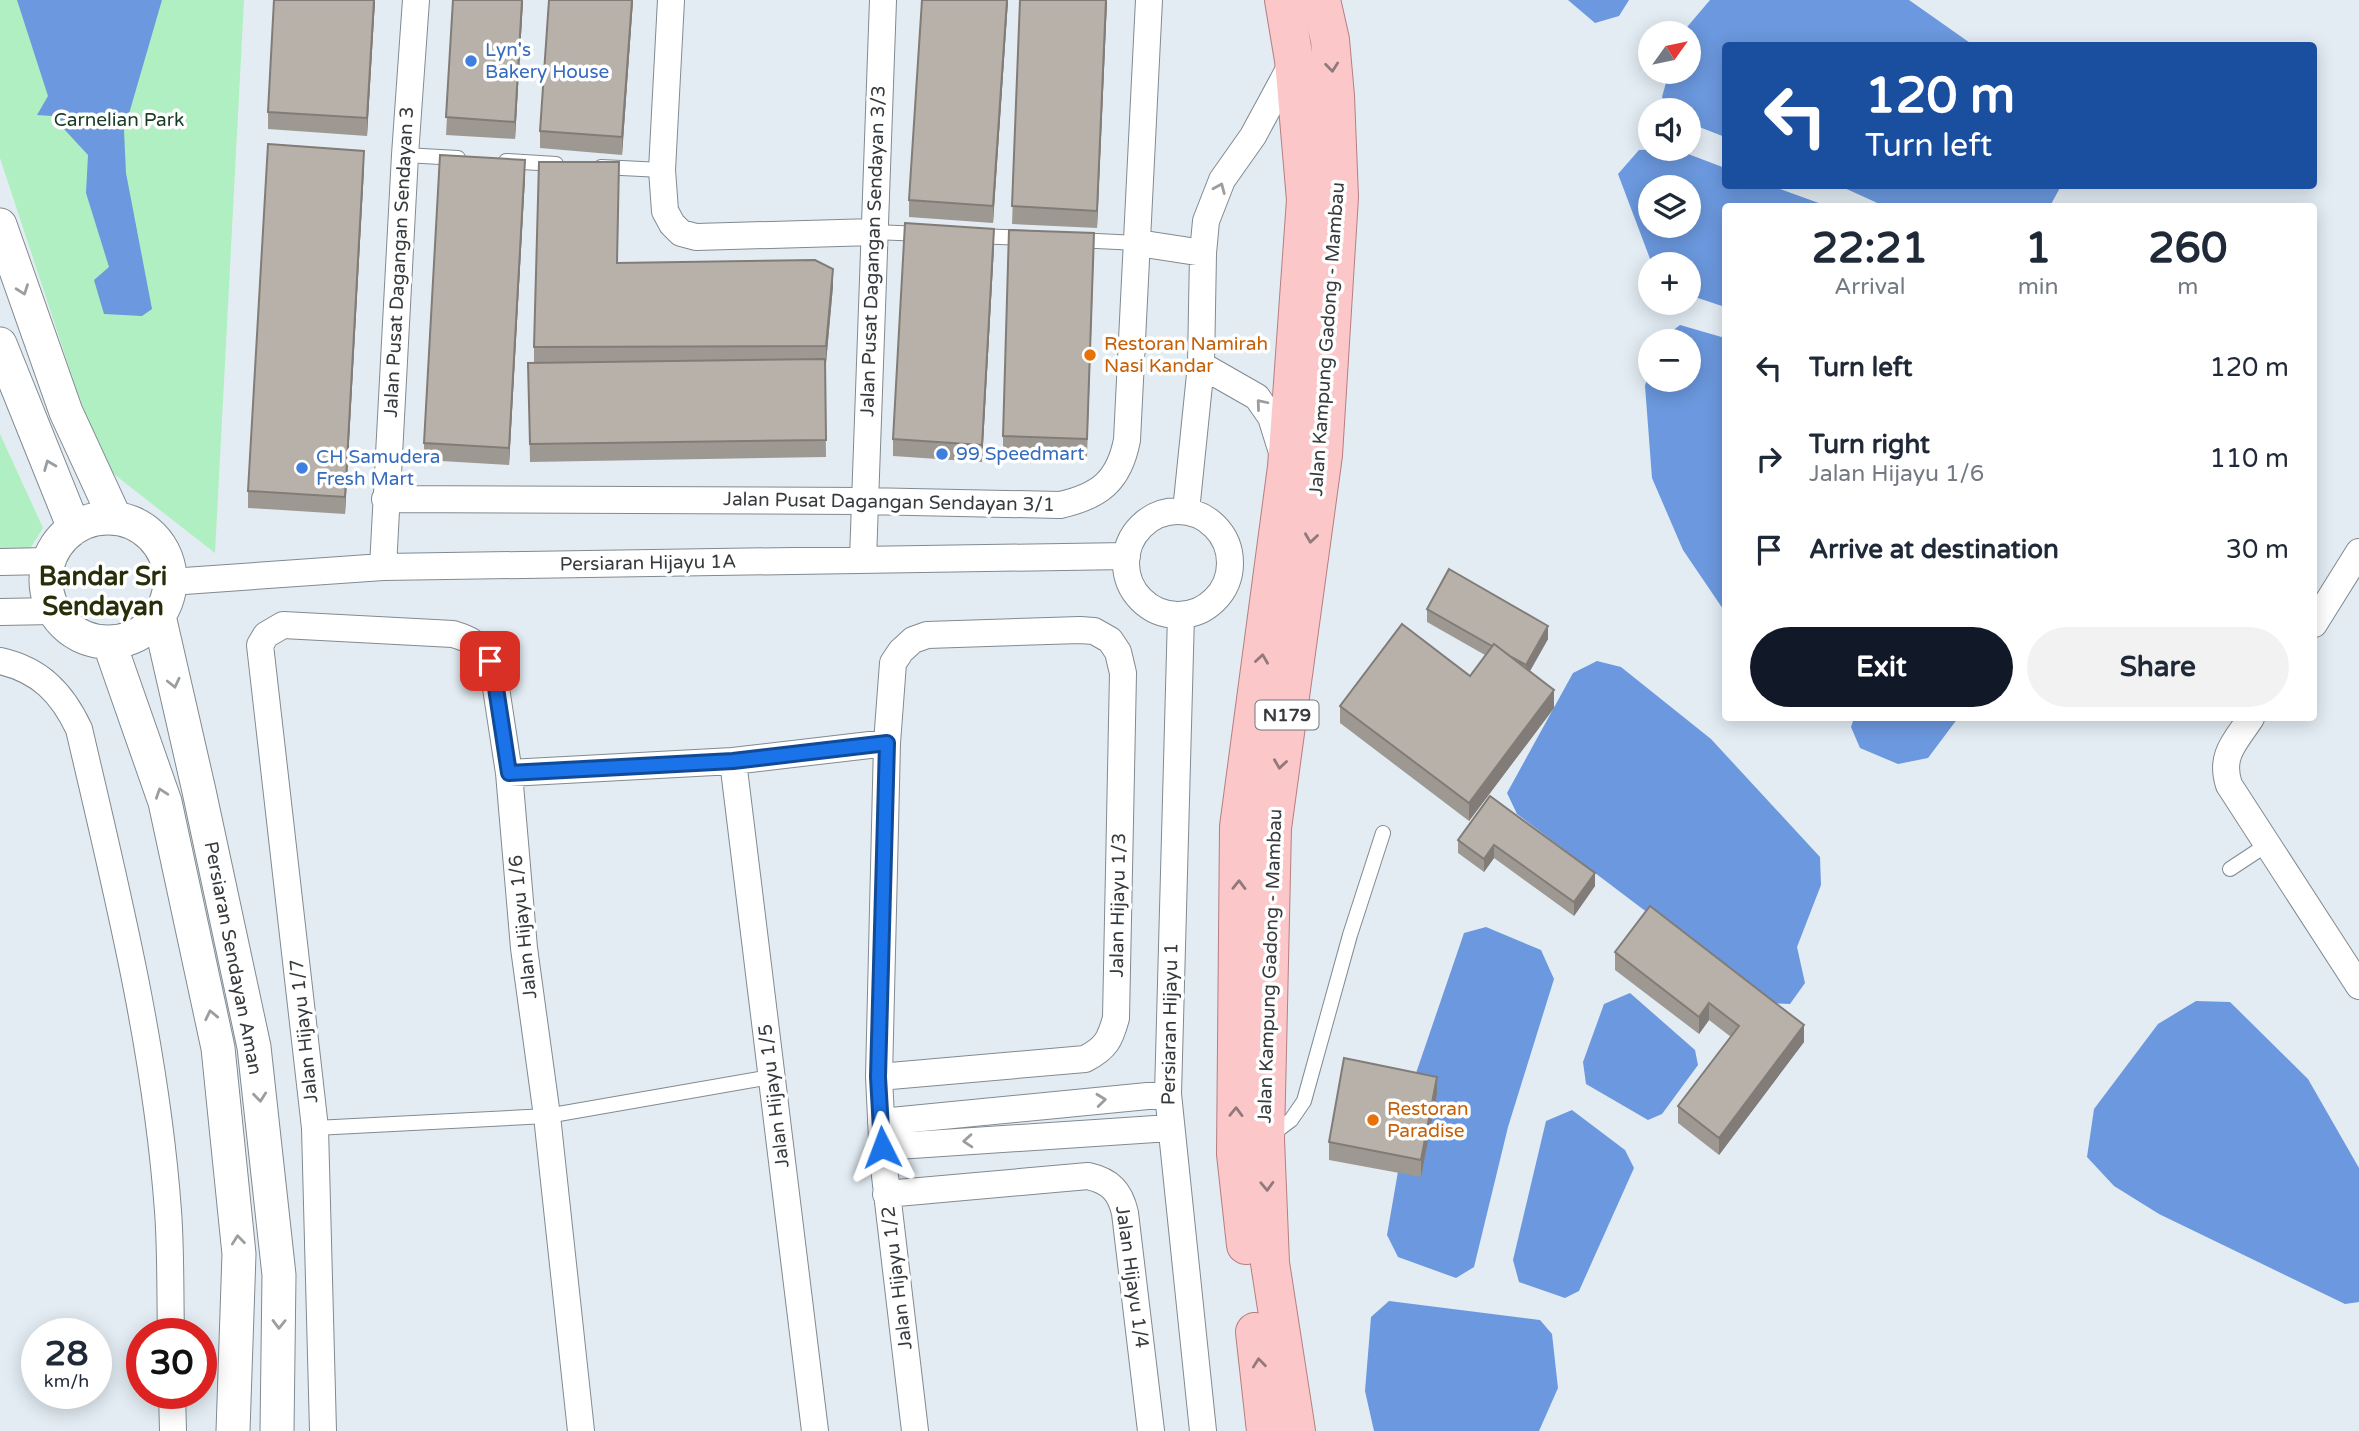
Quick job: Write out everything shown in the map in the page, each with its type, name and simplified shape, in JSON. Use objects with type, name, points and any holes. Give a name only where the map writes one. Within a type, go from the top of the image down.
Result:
[{"type":"main road","name":"Jalan Kampung Gadong - Mambau","points":[[1266,1431],[1236,1154],[1239,827],[1287,467],[1306,200],[1294,61],[1284,0]]},
{"type":"main road","name":"Jalan Kampung Gadong - Mambau","points":[[1296,1431],[1270,1263],[1265,1139],[1272,828],[1323,455],[1339,197],[1330,40],[1321,0]]},
{"type":"street","name":"Jalan Pusat Dagangan Sendayan 3","points":[[383,567],[416,0]]},
{"type":"street","points":[[671,0],[662,170],[665,211],[672,224],[681,233],[696,237],[874,232]]},
{"type":"street","name":"Jalan Pusat Dagangan Sendayan 3/3","points":[[863,559],[883,0]]},
{"type":"street","name":"Jalan Pusat Dagangan Sendayan 3/1","points":[[385,499],[864,501],[1060,505],[1099,491],[1115,474],[1122,461],[1127,440],[1149,0]]},
{"type":"street","points":[[1186,511],[1201,365],[1206,221],[1222,180],[1253,136],[1294,61]]},
{"type":"street","points":[[0,225],[66,412],[115,518]]},
{"type":"street","points":[[1138,243],[1203,253]]},
{"type":"street","points":[[0,344],[74,528]]},
{"type":"street","points":[[1201,365],[1257,397],[1271,417],[1287,467]]},
{"type":"street","points":[[1170,511],[1186,511],[1202,517],[1216,527],[1230,556],[1229,573],[1224,589],[1213,602],[1198,611],[1181,615],[1163,612],[1147,604],[1135,591],[1128,575],[1127,556],[1131,540],[1141,527],[1154,517],[1170,511]]},
{"type":"street","points":[[115,518],[133,523],[148,533],[160,547],[168,564],[170,582],[167,600],[159,616],[145,630],[128,639],[109,642],[88,639],[68,628],[54,611],[46,578],[49,561],[55,548],[74,528],[94,520],[115,518]]},
{"type":"street","name":"Persiaran Hijayu 1A","points":[[170,582],[383,567],[1127,556]]},
{"type":"street","points":[[0,562],[49,561]]},
{"type":"street","points":[[2317,620],[2356,569]]},
{"type":"street","points":[[0,612],[54,611]]},
{"type":"street","name":"Persiaran Hijayu 1","points":[[1181,615],[1168,1094],[1203,1431]]},
{"type":"street","name":"Persiaran Sendayan Aman","points":[[159,616],[200,791],[254,1046],[279,1275],[277,1431]]},
{"type":"street","name":"Jalan Hijayu 1/6","points":[[266,635],[283,625],[453,634],[470,639],[482,649],[490,661],[509,773],[524,948],[547,1116],[582,1431]]},
{"type":"street","name":"Jalan Hijayu 1/2","points":[[915,1431],[887,1194],[878,1077],[887,743],[893,663],[913,640],[927,635],[1006,631]]},
{"type":"street","name":"Jalan Hijayu 1/3","points":[[878,1077],[1085,1059],[1101,1051],[1111,1036],[1116,1018],[1123,673],[1118,652],[1110,640],[1094,631],[1006,631]]},
{"type":"street","name":"Jalan Hijayu 1/7","points":[[266,635],[260,645],[315,1128],[323,1431]]},
{"type":"street","name":"Persiaran Sendayan Aman","points":[[109,642],[165,802],[218,1048],[239,1254],[233,1431]]},
{"type":"street","points":[[0,661],[32,673],[53,688],[67,705],[79,729],[130,945],[152,1073],[168,1212],[171,1318]]},
{"type":"street","points":[[2249,721],[2227,754],[2225,774],[2229,785],[2359,986]]},
{"type":"street","points":[[509,773],[733,761],[887,743]]},
{"type":"street","name":"Jalan Hijayu 1/5","points":[[733,761],[815,1431]]},
{"type":"street","points":[[881,1134],[1168,1094]]},
{"type":"street","points":[[881,1134],[1170,1128]]},
{"type":"street","name":"Jalan Hijayu 1/4","points":[[887,1194],[1088,1176],[1103,1179],[1114,1186],[1122,1198],[1125,1213],[1151,1431]]},
{"type":"street","points":[[172,1409],[173,1431]]},
{"type":"lane","points":[[405,155],[662,170]]},
{"type":"lane","points":[[874,232],[1040,239]]},
{"type":"lane","points":[[1068,240],[1138,243]]},
{"type":"lane","points":[[1265,1139],[1291,1119],[1304,1101],[1350,934],[1383,833]]},
{"type":"lane","points":[[2230,869],[2267,844]]},
{"type":"lane","points":[[315,1128],[547,1116],[771,1077]]},
{"type":"green space","name":"Carnelian Park","points":[[0,0],[244,0],[215,553],[101,464],[0,158]]},
{"type":"green space","points":[[0,434],[43,528],[31,547],[26,567],[0,568]]},
{"type":"water","points":[[17,0],[162,0],[124,131],[126,173],[152,309],[142,316],[104,314],[94,280],[109,267],[86,193],[88,155],[52,116],[37,115],[48,96]]},
{"type":"water","points":[[1568,0],[1629,0],[1619,16],[1595,23]]},
{"type":"water","points":[[1710,0],[1909,0],[1969,42],[1722,42],[1722,136],[1701,128],[1701,98],[1662,97],[1666,84],[1701,84],[1701,21],[1692,21]]},
{"type":"water","points":[[1638,151],[1638,161],[1701,161],[1701,159],[1722,167],[1722,189],[1780,189],[1819,203],[1722,203],[1722,306],[1701,299],[1701,252],[1647,252],[1642,238],[1701,238],[1701,175],[1638,175],[1638,227],[1618,174]]},
{"type":"water","points":[[1847,189],[2059,189],[2052,203],[1877,203]]},
{"type":"water","points":[[1680,325],[1694,329],[1675,329]]},
{"type":"water","points":[[1701,331],[1722,337],[1722,608],[1683,550],[1652,478],[1645,392],[1701,392]]},
{"type":"water","points":[[1597,661],[1621,667],[1711,739],[1820,857],[1821,885],[1797,947],[1805,983],[1790,1004],[1767,1003],[1517,814],[1507,793],[1573,673]]},
{"type":"water","points":[[1853,721],[1956,721],[1928,758],[1898,764],[1860,748],[1851,727]]},
{"type":"water","points":[[1486,927],[1541,950],[1554,979],[1508,1127],[1474,1267],[1456,1278],[1398,1257],[1387,1235],[1414,1079],[1464,933]]},
{"type":"water","points":[[1630,993],[1695,1050],[1698,1065],[1662,1114],[1648,1120],[1586,1084],[1583,1062],[1604,1004]]},
{"type":"water","points":[[2196,1001],[2230,1002],[2308,1079],[2359,1168],[2359,1302],[2345,1304],[2159,1214],[2114,1186],[2087,1157],[2094,1109],[2158,1024]]},
{"type":"water","points":[[1572,1110],[1625,1150],[1634,1168],[1579,1291],[1565,1298],[1519,1282],[1513,1260],[1546,1121]]},
{"type":"water","points":[[1389,1301],[1540,1320],[1552,1334],[1558,1388],[1539,1431],[1374,1431],[1365,1391],[1371,1317]]},
{"type":"building","points":[[274,0],[374,0],[367,118],[268,112]]},
{"type":"building","points":[[453,0],[522,0],[515,122],[446,117]]},
{"type":"building","points":[[549,0],[632,0],[622,137],[540,131]]},
{"type":"building","points":[[922,0],[1007,0],[993,206],[909,200]]},
{"type":"building","points":[[1020,0],[1106,0],[1097,211],[1012,206]]},
{"type":"building","points":[[268,144],[364,151],[345,497],[248,491]]},
{"type":"building","points":[[440,155],[525,160],[509,448],[424,443]]},
{"type":"building","points":[[539,162],[619,162],[617,263],[815,260],[833,269],[826,346],[534,347]]},
{"type":"building","points":[[905,223],[994,229],[982,445],[893,439]]},
{"type":"building","points":[[1009,230],[1094,233],[1087,439],[1003,436]]},
{"type":"building","points":[[825,359],[826,440],[530,444],[528,363]]},
{"type":"building","points":[[1449,569],[1548,626],[1526,665],[1494,644],[1492,646],[1427,609]]},
{"type":"building","points":[[1402,624],[1470,676],[1494,644],[1554,690],[1469,803],[1340,706]]},
{"type":"building","points":[[1490,796],[1595,873],[1574,902],[1494,845],[1484,859],[1458,840]]},
{"type":"building","points":[[1650,906],[1804,1025],[1719,1138],[1678,1106],[1739,1026],[1709,1003],[1699,1017],[1615,952]]},
{"type":"building","points":[[1344,1058],[1437,1077],[1421,1160],[1329,1142]]},
{"type":"place","name":"Lyn's Bakery House","points":[[471,61]]},
{"type":"place","name":"Restoran Namirah Nasi Kandar","points":[[1090,355]]},
{"type":"place","name":"99 Speedmart","points":[[942,454]]},
{"type":"place","name":"CH Samudera Fresh Mart","points":[[302,468]]},
{"type":"place","name":"Restoran Paradise","points":[[1373,1120]]},
{"type":"district","name":"Bandar Sri Sendayan","points":[[103,591]]},
{"type":"route","points":[[490,661],[509,773],[733,761],[887,743],[878,1077],[882,1147]]}]
